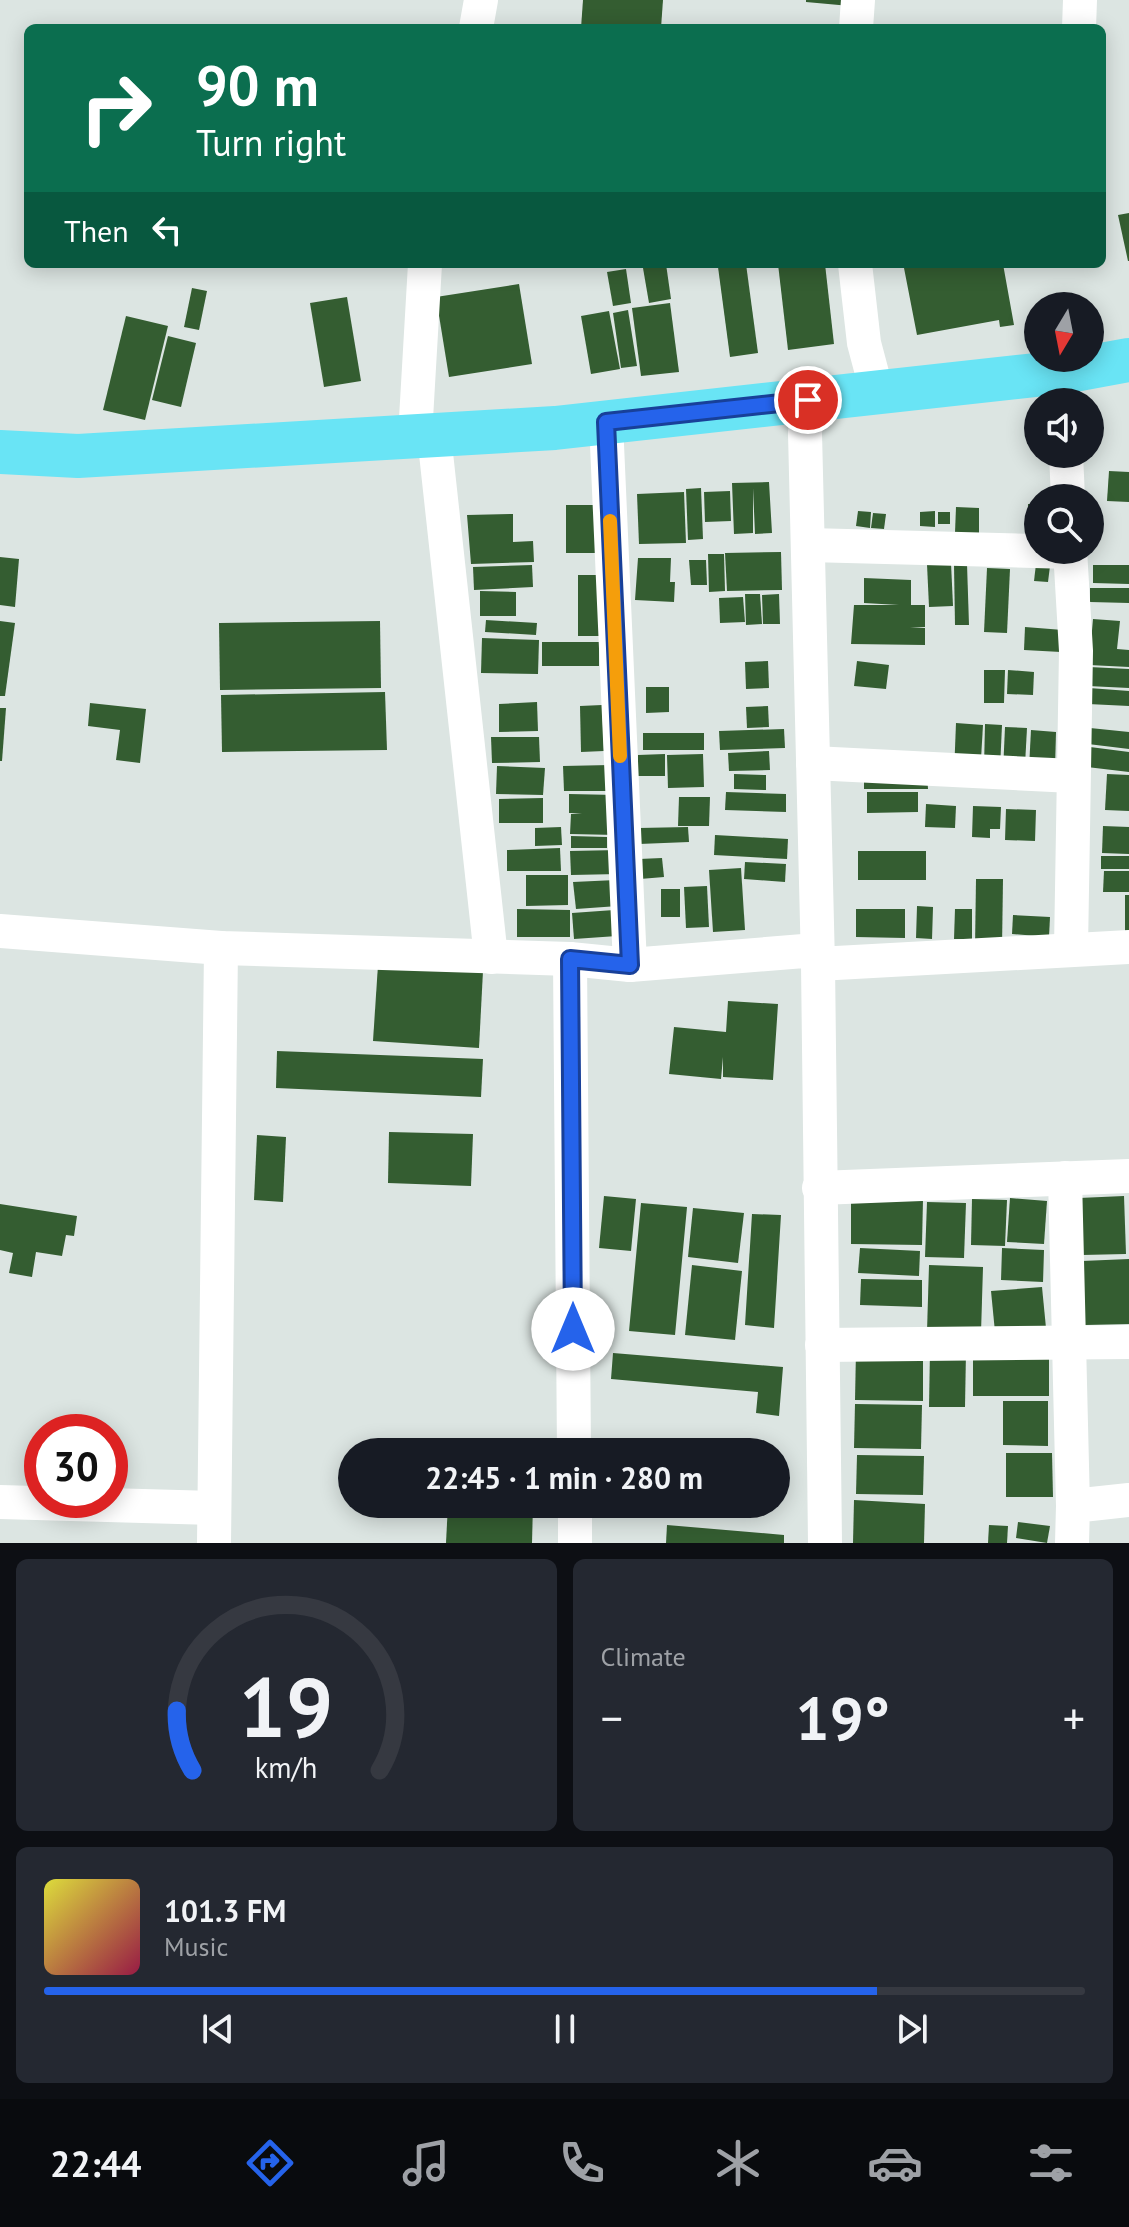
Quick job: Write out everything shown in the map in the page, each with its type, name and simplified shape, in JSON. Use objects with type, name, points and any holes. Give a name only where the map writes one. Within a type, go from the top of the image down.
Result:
[{"type":"main road","points":[[0,452],[78,456],[425,435],[606,422],[877,392],[1064,387],[1129,360]]},
{"type":"street","points":[[477,24],[481,0]]},
{"type":"street","points":[[856,24],[858,0]]},
{"type":"street","points":[[1079,24],[1080,0]]},
{"type":"street","points":[[425,268],[425,435],[491,957]]},
{"type":"street","points":[[855,268],[864,343],[877,392]]},
{"type":"street","points":[[808,400],[805,433],[818,964],[825,1543]]},
{"type":"street","points":[[606,422],[630,965]]},
{"type":"street","points":[[809,545],[1024,550]]},
{"type":"street","points":[[1071,564],[1076,651],[1071,949]]},
{"type":"street","points":[[813,763],[1073,776]]},
{"type":"street","points":[[0,931],[221,948],[570,959],[630,965],[816,950],[818,964]]},
{"type":"street","points":[[818,964],[1129,947]]},
{"type":"street","points":[[214,1543],[221,948]]},
{"type":"street","points":[[570,959],[574,1438]]},
{"type":"street","points":[[819,1188],[1129,1176]]},
{"type":"street","points":[[1065,1178],[1072,1543]]},
{"type":"street","points":[[822,1345],[1129,1342]]},
{"type":"street","points":[[1073,1506],[1129,1500]]},
{"type":"street","points":[[0,1502],[214,1508]]},
{"type":"street","points":[[575,1518],[575,1543]]},
{"type":"building","points":[[583,0],[663,0],[661,24],[581,24]]},
{"type":"building","points":[[806,0],[851,0],[850,6]]},
{"type":"building","points":[[1129,213],[1129,261],[1128,261],[1118,215]]},
{"type":"building","points":[[643,268],[667,268],[671,299],[649,303]]},
{"type":"building","points":[[718,268],[747,268],[758,353],[730,357]]},
{"type":"building","points":[[778,268],[825,268],[834,344],[788,350]]},
{"type":"building","points":[[904,268],[1004,268],[1014,325],[1000,327],[999,320],[917,335]]},
{"type":"building","points":[[626,269],[631,303],[613,306],[607,272]]},
{"type":"building","points":[[519,284],[532,364],[449,377],[436,297]]},
{"type":"building","points":[[192,288],[207,291],[199,330],[184,327]]},
{"type":"building","points":[[347,297],[361,381],[324,387],[310,303]]},
{"type":"building","points":[[670,303],[679,372],[641,376],[632,308]]},
{"type":"building","points":[[628,310],[637,366],[621,368],[613,313]]},
{"type":"building","points":[[609,311],[620,369],[591,374],[581,316]]},
{"type":"building","points":[[126,316],[168,326],[145,420],[103,410]]},
{"type":"building","points":[[168,336],[196,343],[181,407],[152,400]]},
{"type":"building","points":[[1109,471],[1129,472],[1129,502],[1107,501]]},
{"type":"building","points":[[769,482],[772,533],[755,534],[753,488],[753,533],[734,534],[732,483]]},
{"type":"building","points":[[701,488],[703,539],[688,540],[686,489]]},
{"type":"building","points":[[730,491],[731,521],[705,522],[704,492]]},
{"type":"building","points":[[684,492],[686,543],[639,544],[637,494]]},
{"type":"building","points":[[566,505],[608,505],[609,553],[566,553]]},
{"type":"building","points":[[956,507],[979,508],[979,534],[955,533]]},
{"type":"building","points":[[858,511],[871,512],[870,528],[856,526]]},
{"type":"building","points":[[935,511],[935,527],[920,526],[920,512]]},
{"type":"building","points":[[938,512],[950,512],[950,524],[938,524]]},
{"type":"building","points":[[873,513],[886,514],[884,529],[871,528]]},
{"type":"building","points":[[513,514],[513,542],[533,541],[534,562],[471,564],[467,515]]},
{"type":"building","points":[[781,552],[782,590],[727,591],[725,553]]},
{"type":"building","points":[[708,554],[724,554],[725,591],[709,592]]},
{"type":"building","points":[[0,557],[19,559],[15,607],[0,605]]},
{"type":"building","points":[[638,558],[671,558],[670,582],[675,582],[674,602],[635,600]]},
{"type":"building","points":[[689,560],[706,560],[707,585],[691,585]]},
{"type":"building","points":[[951,563],[953,606],[929,607],[927,564]]},
{"type":"building","points":[[967,564],[969,625],[955,625],[954,565]]},
{"type":"building","points":[[1036,564],[1050,566],[1048,582],[1034,581]]},
{"type":"building","points":[[532,565],[533,587],[474,590],[473,567]]},
{"type":"building","points":[[1093,565],[1129,565],[1129,584],[1093,583]]},
{"type":"building","points":[[987,568],[1010,569],[1007,633],[984,632]]},
{"type":"building","points":[[578,575],[599,575],[599,636],[578,636]]},
{"type":"building","points":[[864,578],[911,580],[911,605],[925,605],[925,627],[910,628],[925,628],[925,645],[851,644],[854,605],[899,605],[864,603]]},
{"type":"building","points":[[1090,588],[1129,588],[1129,603],[1090,602]]},
{"type":"building","points":[[480,591],[516,592],[516,616],[480,616]]},
{"type":"building","points":[[745,594],[760,594],[762,624],[746,625]]},
{"type":"building","points":[[779,594],[780,624],[763,624],[762,595]]},
{"type":"building","points":[[743,597],[745,622],[720,623],[719,598]]},
{"type":"building","points":[[1093,619],[1120,621],[1117,649],[1129,650],[1129,667],[1089,665]]},
{"type":"building","points":[[486,620],[537,623],[536,635],[485,632]]},
{"type":"building","points":[[0,621],[15,623],[5,696],[0,696]]},
{"type":"building","points":[[380,621],[381,688],[220,690],[219,623]]},
{"type":"building","points":[[1025,627],[1063,630],[1061,652],[1024,650]]},
{"type":"building","points":[[482,638],[539,640],[538,674],[481,673]]},
{"type":"building","points":[[542,642],[599,642],[599,666],[542,666]]},
{"type":"building","points":[[768,661],[769,688],[746,689],[745,662]]},
{"type":"building","points":[[857,661],[889,665],[886,689],[854,686]]},
{"type":"building","points":[[1089,667],[1129,669],[1129,688],[1088,686]]},
{"type":"building","points":[[984,670],[1005,670],[1004,703],[984,703]]},
{"type":"building","points":[[1008,670],[1034,672],[1033,695],[1007,694]]},
{"type":"building","points":[[646,687],[669,687],[669,712],[646,713]]},
{"type":"building","points":[[1089,688],[1129,691],[1129,706],[1088,704]]},
{"type":"building","points":[[385,692],[387,750],[222,752],[221,695]]},
{"type":"building","points":[[537,702],[538,731],[499,732],[499,704]]},
{"type":"building","points":[[90,703],[146,709],[140,763],[116,760],[120,730],[88,726]]},
{"type":"building","points":[[602,705],[604,751],[581,752],[580,706]]},
{"type":"building","points":[[768,706],[769,727],[747,728],[746,707]]},
{"type":"building","points":[[0,708],[6,708],[2,761],[0,761]]},
{"type":"building","points":[[956,723],[983,725],[980,776],[954,774]]},
{"type":"building","points":[[985,724],[1002,725],[1000,769],[984,768]]},
{"type":"building","points":[[1005,727],[1027,728],[1025,765],[1003,772]]},
{"type":"building","points":[[1090,728],[1129,732],[1129,749],[1088,744]]},
{"type":"building","points":[[784,729],[785,748],[720,750],[719,731]]},
{"type":"building","points":[[1031,730],[1056,732],[1055,769],[1029,768]]},
{"type":"building","points":[[643,733],[704,733],[704,750],[643,750]]},
{"type":"building","points":[[491,737],[539,737],[540,762],[492,763]]},
{"type":"building","points":[[1090,747],[1129,752],[1129,772],[1087,767]]},
{"type":"building","points":[[769,751],[770,770],[729,771],[728,753]]},
{"type":"building","points":[[665,754],[665,776],[638,776],[638,755]]},
{"type":"building","points":[[703,754],[704,787],[668,788],[667,755]]},
{"type":"building","points":[[610,765],[610,791],[564,791],[563,766]]},
{"type":"building","points":[[497,766],[545,768],[543,795],[496,794]]},
{"type":"building","points":[[734,774],[766,775],[766,790],[734,789]]},
{"type":"building","points":[[927,774],[928,789],[864,789],[864,775]]},
{"type":"building","points":[[1107,774],[1129,775],[1129,811],[1105,810]]},
{"type":"building","points":[[726,792],[786,794],[786,812],[725,810]]},
{"type":"building","points":[[867,792],[918,792],[918,812],[867,813]]},
{"type":"building","points":[[569,794],[616,795],[617,835],[570,834],[571,814],[582,813],[569,813]]},
{"type":"building","points":[[679,797],[710,797],[709,826],[678,826]]},
{"type":"building","points":[[543,798],[543,823],[499,823],[499,799]]},
{"type":"building","points":[[926,804],[956,806],[955,828],[925,827]]},
{"type":"building","points":[[973,806],[1001,807],[1000,829],[990,829],[990,838],[972,837]]},
{"type":"building","points":[[1006,809],[1036,810],[1035,841],[1005,840]]},
{"type":"building","points":[[1103,826],[1129,827],[1129,854],[1102,853]]},
{"type":"building","points":[[561,827],[562,845],[535,846],[535,828]]},
{"type":"building","points":[[688,827],[689,842],[639,844],[639,828]]},
{"type":"building","points":[[715,835],[788,839],[787,859],[714,855]]},
{"type":"building","points":[[571,836],[607,837],[607,848],[571,848]]},
{"type":"building","points":[[560,848],[561,871],[507,871],[507,850]]},
{"type":"building","points":[[619,850],[619,874],[571,875],[570,851]]},
{"type":"building","points":[[858,851],[926,851],[926,880],[858,880]]},
{"type":"building","points":[[1101,856],[1129,856],[1129,869],[1101,869]]},
{"type":"building","points":[[662,858],[664,877],[640,879],[639,859]]},
{"type":"building","points":[[745,862],[786,864],[785,882],[744,879]]},
{"type":"building","points":[[741,868],[745,930],[713,932],[709,870]]},
{"type":"building","points":[[1104,871],[1129,871],[1129,892],[1103,892]]},
{"type":"building","points":[[526,875],[568,875],[568,905],[526,906]]},
{"type":"building","points":[[976,879],[1003,879],[1002,948],[975,948]]},
{"type":"building","points":[[616,880],[618,906],[576,909],[573,882]]},
{"type":"building","points":[[707,886],[709,927],[686,928],[684,887]]},
{"type":"building","points":[[661,889],[680,889],[680,917],[661,917]]},
{"type":"building","points":[[1125,895],[1129,895],[1129,936],[1125,936]]},
{"type":"building","points":[[917,906],[933,907],[932,939],[916,938]]},
{"type":"building","points":[[517,909],[570,910],[570,937],[517,937]]},
{"type":"building","points":[[856,909],[905,909],[905,938],[856,937]]},
{"type":"building","points":[[955,909],[972,909],[972,939],[954,939]]},
{"type":"building","points":[[614,910],[617,936],[574,939],[572,913]]},
{"type":"building","points":[[1013,915],[1050,917],[1049,937],[1012,934]]},
{"type":"building","points":[[378,965],[483,971],[479,1048],[373,1041]]},
{"type":"building","points":[[728,1001],[778,1004],[773,1080],[723,1077],[723,1057],[721,1079],[669,1074],[674,1027],[726,1032]]},
{"type":"building","points":[[277,1051],[483,1059],[481,1097],[276,1088]]},
{"type":"building","points":[[389,1132],[473,1134],[471,1186],[388,1183]]},
{"type":"building","points":[[257,1135],[286,1137],[283,1202],[254,1200]]},
{"type":"building","points":[[604,1196],[636,1199],[631,1251],[599,1248]]},
{"type":"building","points":[[1124,1196],[1126,1254],[1082,1255],[1079,1198]]},
{"type":"building","points":[[851,1198],[923,1199],[922,1245],[851,1244]]},
{"type":"building","points":[[1010,1198],[1047,1201],[1044,1244],[1007,1242]]},
{"type":"building","points":[[972,1199],[1007,1200],[1005,1246],[971,1245]]},
{"type":"building","points":[[927,1202],[966,1203],[964,1258],[925,1257]]},
{"type":"building","points":[[641,1203],[687,1207],[675,1335],[629,1331]]},
{"type":"building","points":[[0,1204],[77,1216],[74,1236],[66,1235],[62,1256],[36,1252],[32,1277],[9,1273],[13,1253],[0,1250]]},
{"type":"building","points":[[693,1208],[744,1213],[738,1263],[688,1257]]},
{"type":"building","points":[[752,1214],[781,1215],[774,1328],[745,1325]]},
{"type":"building","points":[[860,1248],[920,1251],[919,1276],[858,1273]]},
{"type":"building","points":[[1002,1248],[1044,1250],[1043,1282],[1001,1280]]},
{"type":"building","points":[[1129,1259],[1129,1324],[1085,1325],[1082,1261]]},
{"type":"building","points":[[692,1265],[742,1271],[735,1340],[685,1335]]},
{"type":"building","points":[[929,1265],[983,1267],[981,1333],[927,1332]]},
{"type":"building","points":[[861,1279],[922,1280],[922,1307],[860,1305]]},
{"type":"building","points":[[1042,1287],[1046,1328],[995,1332],[991,1291]]},
{"type":"building","points":[[930,1350],[966,1351],[965,1407],[929,1407]]},
{"type":"building","points":[[856,1351],[923,1352],[923,1401],[855,1400]]},
{"type":"building","points":[[973,1351],[1049,1351],[1049,1396],[973,1396]]},
{"type":"building","points":[[613,1353],[783,1367],[779,1416],[756,1413],[758,1392],[611,1379]]},
{"type":"building","points":[[1003,1401],[1048,1401],[1048,1446],[1003,1445]]},
{"type":"building","points":[[855,1404],[922,1405],[921,1449],[854,1448]]},
{"type":"building","points":[[1006,1453],[1052,1453],[1053,1497],[1006,1497]]},
{"type":"building","points":[[857,1455],[924,1456],[923,1495],[856,1494]]},
{"type":"building","points":[[854,1500],[925,1504],[924,1543],[853,1543]]},
{"type":"building","points":[[447,1518],[533,1518],[532,1543],[446,1543]]},
{"type":"building","points":[[1018,1522],[1050,1526],[1047,1543],[1016,1538]]},
{"type":"building","points":[[667,1525],[784,1535],[784,1543],[666,1543]]},
{"type":"building","points":[[989,1525],[1008,1526],[1007,1543],[988,1543]]},
{"type":"slow traffic","points":[[610,521],[620,756]]},
{"type":"route","points":[[573,1329],[570,959],[630,965],[606,422],[808,400]]}]
